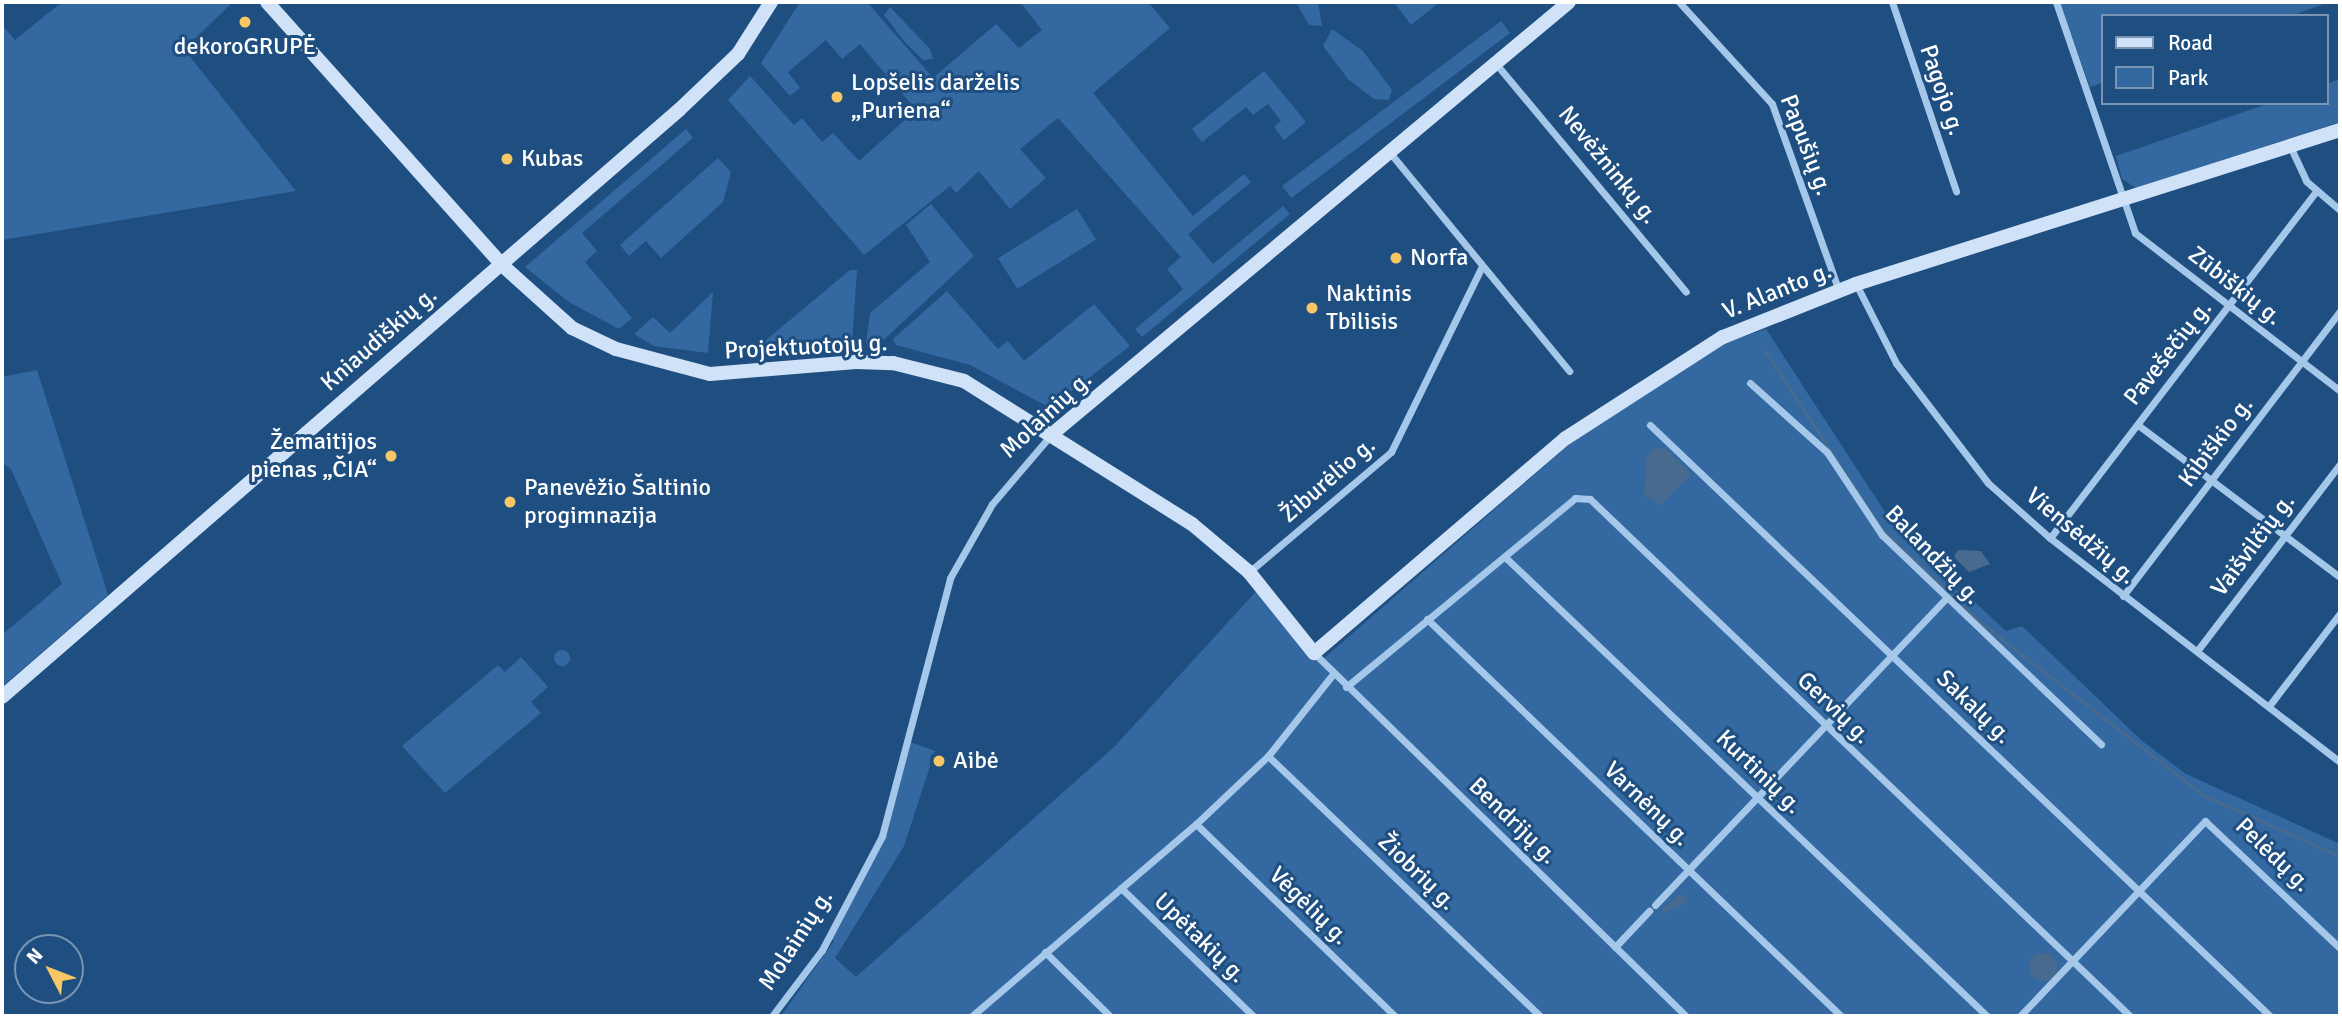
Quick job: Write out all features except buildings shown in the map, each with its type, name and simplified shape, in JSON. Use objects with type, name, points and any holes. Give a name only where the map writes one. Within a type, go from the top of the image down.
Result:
[{"type":"main road","name":"Projektuotojų g.","points":[[267,2],[501,264],[572,328],[676,368],[739,375],[893,363],[964,381],[1192,524],[1249,572],[1314,653]]},
{"type":"main road","name":"Kniaudiškių g.","points":[[2,697],[710,82],[750,38],[771,2]]},
{"type":"main road","name":"Molainių g.","points":[[1051,435],[1391,154],[1569,2]]},
{"type":"main road","name":"V. Alanto g.","points":[[1314,653],[1612,403],[1723,337],[1856,284],[2340,130]]},
{"type":"street","name":"Papušių g.","points":[[1679,2],[1772,104],[1839,290]]},
{"type":"street","name":"Pagojo g.","points":[[1892,2],[1956,191]]},
{"type":"street","name":"Zūbiškių g.","points":[[2056,2],[2135,233],[2340,391]]},
{"type":"street","name":"Nevėžninkų g.","points":[[1497,65],[1686,292]]},
{"type":"street","points":[[2290,146],[2316,191],[2340,210]]},
{"type":"street","points":[[1391,154],[1569,371]]},
{"type":"street","name":"Pavešečių g.","points":[[2050,538],[2316,191]]},
{"type":"street","name":"Žiburėlio g.","points":[[1249,572],[1383,463],[1436,366],[1482,266]]},
{"type":"street","name":"Viensėdžių g.","points":[[1856,284],[1936,422],[1989,483],[2050,538],[2340,762]]},
{"type":"street","name":"Kibiškio g.","points":[[2123,596],[2340,311]]},
{"type":"street","name":"Balandžių g.","points":[[1750,383],[1826,452],[1882,535],[2101,744]]},
{"type":"street","name":"Sakalų g.","points":[[1650,425],[2270,1016]]},
{"type":"street","points":[[2138,425],[2340,577]]},
{"type":"street","name":"Molainių g.","points":[[772,1016],[822,950],[882,836],[950,578],[992,504],[1051,435]]},
{"type":"street","name":"Vaišvilčių g.","points":[[2197,651],[2340,464]]},
{"type":"street","name":"Gervių g.","points":[[1346,687],[1575,498],[1590,499],[2130,1016]]},
{"type":"street","name":"Kurtinių g.","points":[[1505,557],[1987,1016]]},
{"type":"street","points":[[1615,947],[1946,598]]},
{"type":"street","points":[[2269,706],[2340,612]]},
{"type":"street","name":"Varnėnų g.","points":[[1427,619],[1841,1016]]},
{"type":"street","name":"Bendrijų g.","points":[[1314,653],[1686,1016]]},
{"type":"street","points":[[972,1016],[1196,824],[1268,756],[1333,674]]},
{"type":"street","name":"Žiobrių g.","points":[[1268,756],[1540,1016]]},
{"type":"street","name":"Pelėdų g.","points":[[2138,891],[2208,821],[2340,948]]},
{"type":"street","name":"Vėgėlių g.","points":[[1196,824],[1395,1016]]},
{"type":"street","name":"Upėtakių g.","points":[[1121,888],[1253,1016]]},
{"type":"street","points":[[2020,1016],[2138,891]]},
{"type":"street","points":[[1045,952],[1110,1016]]},
{"type":"green space","points":[[62,2],[233,2],[184,49],[296,191],[2,240],[2,25],[15,40]]},
{"type":"green space","points":[[800,2],[867,2],[933,78],[996,24],[1019,48],[1042,30],[1020,2],[1148,2],[1170,28],[1093,93],[1193,216],[1244,174],[1251,182],[1188,234],[1213,264],[1283,206],[1290,214],[1142,337],[1135,329],[1183,289],[1167,269],[1181,257],[1058,118],[1020,149],[1046,178],[1010,209],[979,171],[956,193],[950,186],[864,255],[728,100],[750,76],[794,125],[802,118],[822,142],[833,133],[859,161],[916,110],[860,44],[842,59],[826,40],[788,72],[800,88],[790,96],[761,63]]},
{"type":"green space","points":[[1296,2],[1318,2],[1322,26],[1309,25]]},
{"type":"green space","points":[[1394,2],[1440,2],[1411,25]]},
{"type":"green space","points":[[2060,2],[2330,2],[2296,14],[2100,14],[2100,84],[2090,87]]},
{"type":"green space","points":[[890,7],[930,49],[933,59],[923,60],[904,41],[884,15]]},
{"type":"green space","points":[[1501,21],[1510,33],[1291,198],[1282,186]]},
{"type":"green space","points":[[1332,29],[1363,51],[1392,90],[1389,100],[1374,99],[1348,79],[1323,46]]},
{"type":"green space","points":[[1264,71],[1306,122],[1284,140],[1274,127],[1281,121],[1268,104],[1253,115],[1246,107],[1202,142],[1192,129]]},
{"type":"green space","points":[[2340,79],[2340,122],[2136,188],[2122,179],[2116,156],[2264,105],[2328,105],[2328,83]]},
{"type":"green space","points":[[686,129],[693,138],[582,233],[597,251],[585,262],[632,318],[619,329],[569,302],[525,267]]},
{"type":"green space","points":[[718,158],[731,172],[723,202],[661,258],[646,241],[629,256],[620,245]]},
{"type":"green space","points":[[931,204],[974,256],[878,345],[866,343],[870,313],[930,262],[906,225]]},
{"type":"green space","points":[[1077,209],[1096,240],[1017,289],[998,258]]},
{"type":"green space","points":[[850,270],[857,270],[852,343],[747,356]]},
{"type":"green space","points":[[947,291],[998,349],[1008,341],[1024,361],[1094,304],[1130,346],[1050,408],[970,365],[896,345],[893,339]]},
{"type":"green space","points":[[713,292],[708,353],[654,346],[634,334],[653,317],[670,333]]},
{"type":"green space","points":[[1766,329],[1896,529],[2006,631],[2022,626],[2141,740],[2186,774],[2340,844],[2340,1016],[781,1016],[834,941],[829,937],[882,836],[910,742],[935,751],[904,846],[835,958],[856,977],[1115,746],[1261,586],[1322,660],[1574,440],[1729,341]]},
{"type":"green space","points":[[37,370],[108,595],[2,687],[2,635],[62,584],[11,469],[2,462],[2,377]]},
{"type":"green space","points":[[562,650],[568,652],[568,664],[562,666],[556,664],[554,658],[556,652]]},
{"type":"green space","points":[[521,657],[548,687],[531,702],[541,713],[445,793],[402,746],[498,665],[505,672]]},
{"type":"shaded area","points":[[1654,448],[1667,449],[1691,474],[1661,505],[1644,495],[1646,459]]},
{"type":"shaded area","points":[[1958,550],[1981,551],[1990,564],[1969,572],[1954,557]]},
{"type":"shaded area","points":[[1681,893],[1689,902],[1662,914],[1663,908]]},
{"type":"shaded area","points":[[2043,953],[2053,957],[2057,967],[2053,977],[2043,981],[2033,977],[2029,967],[2033,957]]},
{"type":"waterway","points":[[1765,350],[1882,529],[1985,626],[2205,796],[2340,856]]},
{"type":"place","name":"dekoroGRUPĖ","points":[[245,22]]},
{"type":"place","name":"Lopšelis darželis „Puriena“","points":[[837,97]]},
{"type":"place","name":"Kubas","points":[[507,159]]},
{"type":"place","name":"Norfa","points":[[1396,258]]},
{"type":"place","name":"Naktinis Tbilisis","points":[[1312,308]]},
{"type":"place","name":"Žemaitijos pienas „ČIA“","points":[[391,456]]},
{"type":"place","name":"Panevėžio Šaltinio progimnazija","points":[[510,502]]},
{"type":"place","name":"Aibė","points":[[939,761]]}]
